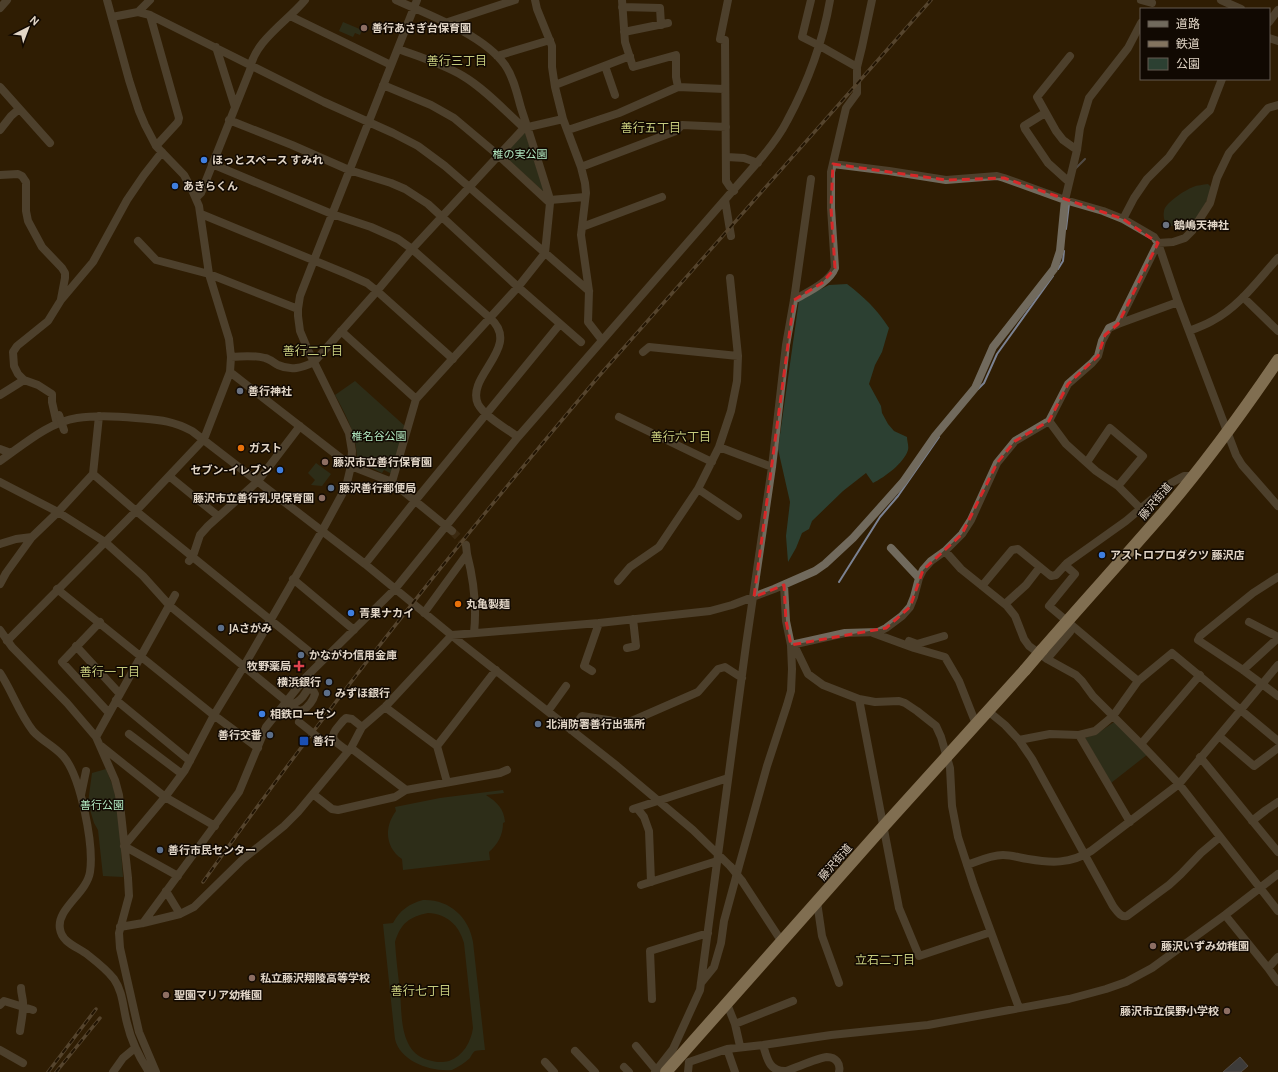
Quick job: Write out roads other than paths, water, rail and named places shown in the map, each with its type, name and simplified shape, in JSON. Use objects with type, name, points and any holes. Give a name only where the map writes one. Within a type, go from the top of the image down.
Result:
[{"type":"highway","name":"藤沢街道","points":[[659,1071],[685,1058],[727,1004],[883,827],[1024,670],[1045,655],[1065,623],[1194,476],[1278,360]]},
{"type":"street","points":[[0,8],[6,0]]},
{"type":"street","points":[[7,640],[136,511],[204,439],[230,372],[231,357],[229,339],[209,274],[201,214],[196,198],[184,175],[159,149],[139,111],[107,0]]},
{"type":"street","points":[[138,12],[150,0]]},
{"type":"street","points":[[196,198],[201,193],[250,70],[252,59],[262,45],[305,0]]},
{"type":"street","points":[[392,482],[416,399],[518,287],[545,254],[550,202],[510,74],[505,65],[497,56],[480,42],[466,33],[445,23],[415,4],[396,0]]},
{"type":"street","points":[[445,23],[515,0]]},
{"type":"street","points":[[535,0],[537,9],[552,46],[552,67],[555,85],[564,119],[585,183],[581,245],[589,291],[588,322],[602,340]]},
{"type":"street","points":[[728,0],[720,39],[725,40],[724,89],[727,158],[726,181],[734,191]]},
{"type":"street","points":[[811,0],[802,37],[857,67]]},
{"type":"street","points":[[143,923],[239,792],[266,727],[308,680],[321,661],[395,589],[449,529],[518,437],[758,163],[787,121],[813,63],[820,46],[830,0]]},
{"type":"street","points":[[794,300],[822,283],[833,273],[835,268],[831,208],[831,172],[846,108],[857,93],[857,67],[872,0]]},
{"type":"street","points":[[1141,0],[1152,4]]},
{"type":"street","points":[[1221,0],[1239,8]]},
{"type":"street","points":[[624,32],[664,24],[660,8],[622,3],[624,32],[625,42],[633,66],[676,56],[676,78],[678,87]]},
{"type":"street","points":[[124,846],[182,774],[214,715],[244,666],[346,487],[351,466],[352,451],[348,433],[300,331],[298,309],[300,296],[415,4]]},
{"type":"street","points":[[1270,21],[1278,10]]},
{"type":"street","points":[[112,17],[138,12],[150,15],[324,102],[418,146],[470,187],[589,291]]},
{"type":"street","points":[[61,428],[52,402],[52,394],[38,385],[24,380],[18,374],[14,366],[13,352],[17,346],[48,322],[61,300],[93,262],[108,233],[159,149],[178,122],[179,118],[150,15]]},
{"type":"street","points":[[290,16],[391,65]]},
{"type":"street","points":[[120,927],[180,914],[194,907],[242,860],[284,826],[350,749],[362,727],[385,707],[452,635],[710,611],[732,605],[784,585],[815,571],[825,564],[853,538],[900,486],[935,436],[975,388],[980,380],[987,357],[993,347],[1054,269],[1060,251],[1065,200],[1077,150],[1080,128],[1089,98],[1128,48],[1140,25]]},
{"type":"street","points":[[497,56],[550,40]]},
{"type":"street","points":[[216,47],[235,107]]},
{"type":"street","points":[[398,49],[430,60],[464,76],[526,128]]},
{"type":"street","points":[[555,85],[630,56]]},
{"type":"street","points":[[1070,56],[1037,97],[1056,131],[1063,140],[1077,150]]},
{"type":"street","points":[[605,66],[615,95]]},
{"type":"street","points":[[1123,219],[1134,198],[1147,179],[1169,157],[1185,134],[1210,110],[1222,80]]},
{"type":"street","points":[[383,86],[431,105],[454,118],[550,202]]},
{"type":"street","points":[[0,87],[50,143]]},
{"type":"street","points":[[568,130],[619,113],[678,87],[724,89]]},
{"type":"street","points":[[1158,243],[1173,242],[1185,238],[1192,231],[1210,203],[1217,178],[1228,153],[1268,108],[1278,105]]},
{"type":"street","points":[[0,130],[11,116],[19,109]]},
{"type":"street","points":[[1045,113],[1024,126],[1025,129],[1048,163],[1069,182]]},
{"type":"street","points":[[231,357],[256,356],[266,358],[285,368],[292,369],[303,367],[314,362],[412,249],[498,155],[526,128],[564,119]]},
{"type":"street","points":[[229,120],[349,170],[405,189],[428,204],[518,287],[581,342]]},
{"type":"street","points":[[581,167],[676,131],[682,125],[726,127]]},
{"type":"street","points":[[727,158],[744,158],[758,163]]},
{"type":"street","points":[[212,164],[332,214],[398,239],[412,249],[490,318],[497,325],[499,347],[478,384],[477,399],[486,413],[518,437]]},
{"type":"street","points":[[833,164],[946,180],[997,176],[1016,181],[1065,200],[1103,211],[1123,219],[1154,237],[1158,243],[1178,302],[1236,455],[1242,465],[1278,506]]},
{"type":"street","points":[[0,175],[18,174],[25,179],[27,216],[31,227],[42,247],[65,273],[61,300]]},
{"type":"street","points":[[636,1046],[659,1071],[674,1049],[700,990],[772,467],[786,345],[794,300],[810,178]]},
{"type":"street","points":[[550,202],[585,197]]},
{"type":"street","points":[[582,227],[662,197]]},
{"type":"street","points":[[725,200],[731,236]]},
{"type":"street","points":[[201,214],[366,283],[377,291],[453,359]]},
{"type":"street","points":[[138,241],[156,260],[209,274],[298,309]]},
{"type":"street","points":[[1118,324],[1158,243]]},
{"type":"street","points":[[1189,331],[1212,322],[1224,313],[1243,297],[1278,258]]},
{"type":"street","points":[[618,581],[630,567],[659,547],[698,489],[720,447],[732,411],[737,381],[738,356],[730,278]]},
{"type":"street","points":[[1243,297],[1278,331]]},
{"type":"street","points":[[876,632],[902,616],[910,607],[923,570],[962,534],[977,508],[997,463],[1015,441],[1049,421],[1068,384],[1098,356],[1102,341],[1109,328],[1178,302]]},
{"type":"street","points":[[365,564],[486,413],[560,324]]},
{"type":"street","points":[[341,331],[416,399]]},
{"type":"street","points":[[643,352],[649,347],[738,356]]},
{"type":"street","points":[[230,372],[351,466],[392,482],[449,529]]},
{"type":"street","points":[[0,395],[24,380]]},
{"type":"street","points":[[59,416],[61,428]]},
{"type":"street","points":[[0,584],[6,573],[32,537],[58,512],[93,474],[99,416]]},
{"type":"street","points":[[0,461],[40,434],[61,428],[76,418],[99,416],[166,420],[179,424],[192,431],[365,564],[658,800],[693,830],[718,858],[731,867],[742,881],[782,942]]},
{"type":"street","points":[[619,417],[712,462]]},
{"type":"street","points":[[1049,421],[1066,444],[1118,486],[1140,508]]},
{"type":"street","points":[[191,559],[200,535],[218,516],[258,481],[300,426]]},
{"type":"street","points":[[1087,462],[1110,428],[1143,456],[1118,486]]},
{"type":"street","points":[[720,447],[772,467]]},
{"type":"street","points":[[0,449],[11,453]]},
{"type":"street","points":[[93,474],[191,559],[321,661]]},
{"type":"street","points":[[169,476],[218,516]]},
{"type":"street","points":[[982,586],[1012,550],[1018,549],[1051,576],[1056,575],[1065,564],[1126,521],[1171,483],[1184,476],[1194,476]]},
{"type":"street","points":[[0,482],[58,512],[104,542],[143,576],[170,606],[297,710],[302,711],[305,709],[316,694],[308,680]]},
{"type":"street","points":[[698,489],[738,516]]},
{"type":"street","points":[[0,544],[16,539],[32,537]]},
{"type":"street","points":[[466,545],[474,578],[476,617],[474,633]]},
{"type":"street","points":[[891,548],[919,578]]},
{"type":"street","points":[[945,551],[961,569],[1005,604],[1015,616],[1024,639],[1029,646],[1082,680],[1093,696],[1179,784],[1278,911]]},
{"type":"street","points":[[424,613],[467,554]]},
{"type":"street","points":[[1065,564],[1075,574],[1049,606],[1065,623],[1138,681]]},
{"type":"street","points":[[1005,604],[1026,585],[1040,567]]},
{"type":"street","points":[[1278,577],[1253,593],[1200,636],[1198,640],[1243,670],[1278,696]]},
{"type":"street","points":[[293,579],[354,630]]},
{"type":"street","points":[[784,585],[786,621],[793,645],[805,668],[814,679],[823,685],[859,699],[875,702],[898,701],[910,706],[936,726],[941,737],[950,768],[953,816],[958,837],[1019,1008]]},
{"type":"street","points":[[58,589],[214,715],[258,748]]},
{"type":"street","points":[[156,1072],[139,1032],[120,948],[120,927],[129,896],[119,795],[115,780],[97,740],[109,713],[175,595]]},
{"type":"street","points":[[627,648],[636,646],[633,619]]},
{"type":"street","points":[[100,622],[62,662],[109,713]]},
{"type":"street","points":[[592,671],[584,666],[599,622]]},
{"type":"street","points":[[1243,670],[1278,637],[1249,622]]},
{"type":"street","points":[[0,630],[7,640],[67,703],[97,740],[165,797],[215,826]]},
{"type":"street","points":[[793,645],[845,633],[876,632],[918,644],[944,636]]},
{"type":"street","points":[[876,632],[914,648],[945,657],[959,681],[976,724]]},
{"type":"street","points":[[701,983],[714,967],[721,944],[724,921],[737,873],[767,766],[791,691],[793,645]]},
{"type":"street","points":[[76,646],[118,697],[190,761]]},
{"type":"street","points":[[1020,740],[1050,734],[1079,735],[1096,732],[1113,716],[1138,681],[1172,653],[1278,741]]},
{"type":"street","points":[[967,865],[1002,855],[1054,863],[1085,855],[1179,784],[1278,666]]},
{"type":"street","points":[[571,730],[582,716],[627,723],[698,692],[718,669],[725,668],[742,678]]},
{"type":"street","points":[[436,746],[496,670]]},
{"type":"street","points":[[0,673],[33,730],[40,738],[63,756],[69,765],[81,798],[92,863],[90,875],[85,886],[60,920],[59,927],[61,934],[64,939],[99,964],[115,980],[123,1001],[126,1022],[135,1048],[149,1072]]},
{"type":"street","points":[[1141,744],[1200,675]]},
{"type":"street","points":[[548,711],[566,686]]},
{"type":"street","points":[[859,699],[899,908],[919,956],[991,932]]},
{"type":"street","points":[[385,707],[436,746],[447,782]]},
{"type":"street","points":[[988,711],[1020,740],[1113,906],[1117,912],[1124,917],[1168,885],[1220,837]]},
{"type":"street","points":[[362,727],[346,718],[334,732],[333,739],[335,742],[350,749],[406,790]]},
{"type":"street","points":[[299,722],[319,738]]},
{"type":"street","points":[[129,734],[182,774]]},
{"type":"street","points":[[1079,735],[1130,822]]},
{"type":"street","points":[[1218,736],[1254,766],[1278,748]]},
{"type":"street","points":[[1200,758],[1278,852]]},
{"type":"street","points":[[313,794],[332,809],[338,810],[395,797],[406,790],[500,773],[507,770]]},
{"type":"street","points":[[81,798],[86,771]]},
{"type":"street","points":[[651,882],[649,831],[644,817],[635,809],[658,800],[728,778]]},
{"type":"street","points":[[1252,821],[1278,802]]},
{"type":"street","points":[[124,846],[178,876]]},
{"type":"street","points":[[641,885],[718,858]]},
{"type":"street","points":[[688,1072],[685,1058],[740,1046],[763,1045],[831,1035],[928,1025],[1069,999],[1106,989],[1126,982],[1152,968],[1278,874]]},
{"type":"street","points":[[166,891],[180,914]]},
{"type":"street","points":[[817,902],[822,936],[839,983]]},
{"type":"street","points":[[1225,915],[1278,982]]},
{"type":"street","points":[[652,999],[650,951],[708,933]]},
{"type":"street","points":[[1268,968],[1278,957]]},
{"type":"street","points":[[20,1031],[23,1008],[21,988]]},
{"type":"street","points":[[0,1005],[4,1001],[33,1010]]},
{"type":"street","points":[[735,1024],[793,1001]]},
{"type":"street","points":[[727,1004],[735,1024],[740,1046]]},
{"type":"street","points":[[763,1045],[767,1059],[772,1068],[779,1072],[828,1057],[836,1060],[839,1064],[840,1072]]},
{"type":"street","points":[[113,1072],[123,1058],[135,1048]]},
{"type":"street","points":[[727,1049],[735,1072]]},
{"type":"street","points":[[0,1050],[23,1063]]},
{"type":"street","points":[[575,1052],[595,1072]]},
{"type":"street","points":[[544,1062],[554,1072]]},
{"type":"water","points":[[1240,1057],[1248,1066],[1241,1072],[1223,1072]]},
{"type":"waterway","points":[[1076,168],[1085,159]]},
{"type":"waterway","points":[[1066,229],[1069,204]]},
{"type":"waterway","points":[[1058,269],[1063,261],[1064,251]]},
{"type":"waterway","points":[[978,389],[984,383],[997,354],[1053,276]]},
{"type":"waterway","points":[[839,582],[880,517],[898,496],[939,437]]},
{"type":"tunnel","points":[[452,531],[466,545]]},
{"type":"railway","points":[[203,882],[346,688],[547,437],[599,376],[931,0]]},
{"type":"railway","points":[[48,1072],[96,1009]]},
{"type":"railway","points":[[56,1072],[100,1018]]},
{"type":"place","name":"善行あさぎ台保育園","points":[[364,28]]},
{"type":"place","name":"ほっとスペース すみれ","points":[[204,160]]},
{"type":"place","name":"あきらくん","points":[[175,186]]},
{"type":"place","name":"鶴嶋天神社","points":[[1166,225]]},
{"type":"place","name":"善行神社","points":[[240,391]]},
{"type":"place","name":"ガスト","points":[[241,448]]},
{"type":"place","name":"藤沢市立善行保育園","points":[[325,462]]},
{"type":"place","name":"セブン-イレブン","points":[[280,470]]},
{"type":"place","name":"藤沢善行郵便局","points":[[331,488]]},
{"type":"place","name":"藤沢市立善行乳児保育園","points":[[322,498]]},
{"type":"place","name":"アストロプロダクツ 藤沢店","points":[[1102,555]]},
{"type":"place","name":"丸亀製麺","points":[[458,604]]},
{"type":"place","name":"青果ナカイ","points":[[351,613]]},
{"type":"place","name":"JAさがみ","points":[[221,628]]},
{"type":"place","name":"かながわ信用金庫","points":[[301,655]]},
{"type":"place","name":"牧野薬局","points":[[299,666]]},
{"type":"place","name":"横浜銀行","points":[[329,682]]},
{"type":"place","name":"みずほ銀行","points":[[327,693]]},
{"type":"place","name":"相鉄ローゼン","points":[[262,714]]},
{"type":"place","name":"北消防署善行出張所","points":[[538,724]]},
{"type":"place","name":"善行交番","points":[[270,735]]},
{"type":"place","name":"善行","points":[[304,741]]},
{"type":"place","name":"善行市民センター","points":[[160,850]]},
{"type":"place","name":"藤沢いずみ幼稚園","points":[[1153,946]]},
{"type":"place","name":"私立藤沢翔陵高等学校","points":[[252,978]]},
{"type":"place","name":"聖園マリア幼稚園","points":[[166,995]]},
{"type":"place","name":"藤沢市立俣野小学校","points":[[1227,1011]]},
{"type":"district","name":"善行三丁目","points":[[457,60]]},
{"type":"district","name":"善行五丁目","points":[[651,127]]},
{"type":"district","name":"善行二丁目","points":[[313,350]]},
{"type":"district","name":"善行六丁目","points":[[681,436]]},
{"type":"district","name":"善行一丁目","points":[[110,671]]},
{"type":"district","name":"立石二丁目","points":[[885,959]]},
{"type":"district","name":"善行七丁目","points":[[421,990]]},
{"type":"park label","name":"椎の実公園","points":[[520,154]]},
{"type":"park label","name":"椎名谷公園","points":[[379,436]]},
{"type":"park label","name":"善行公園","points":[[102,805]]}]
